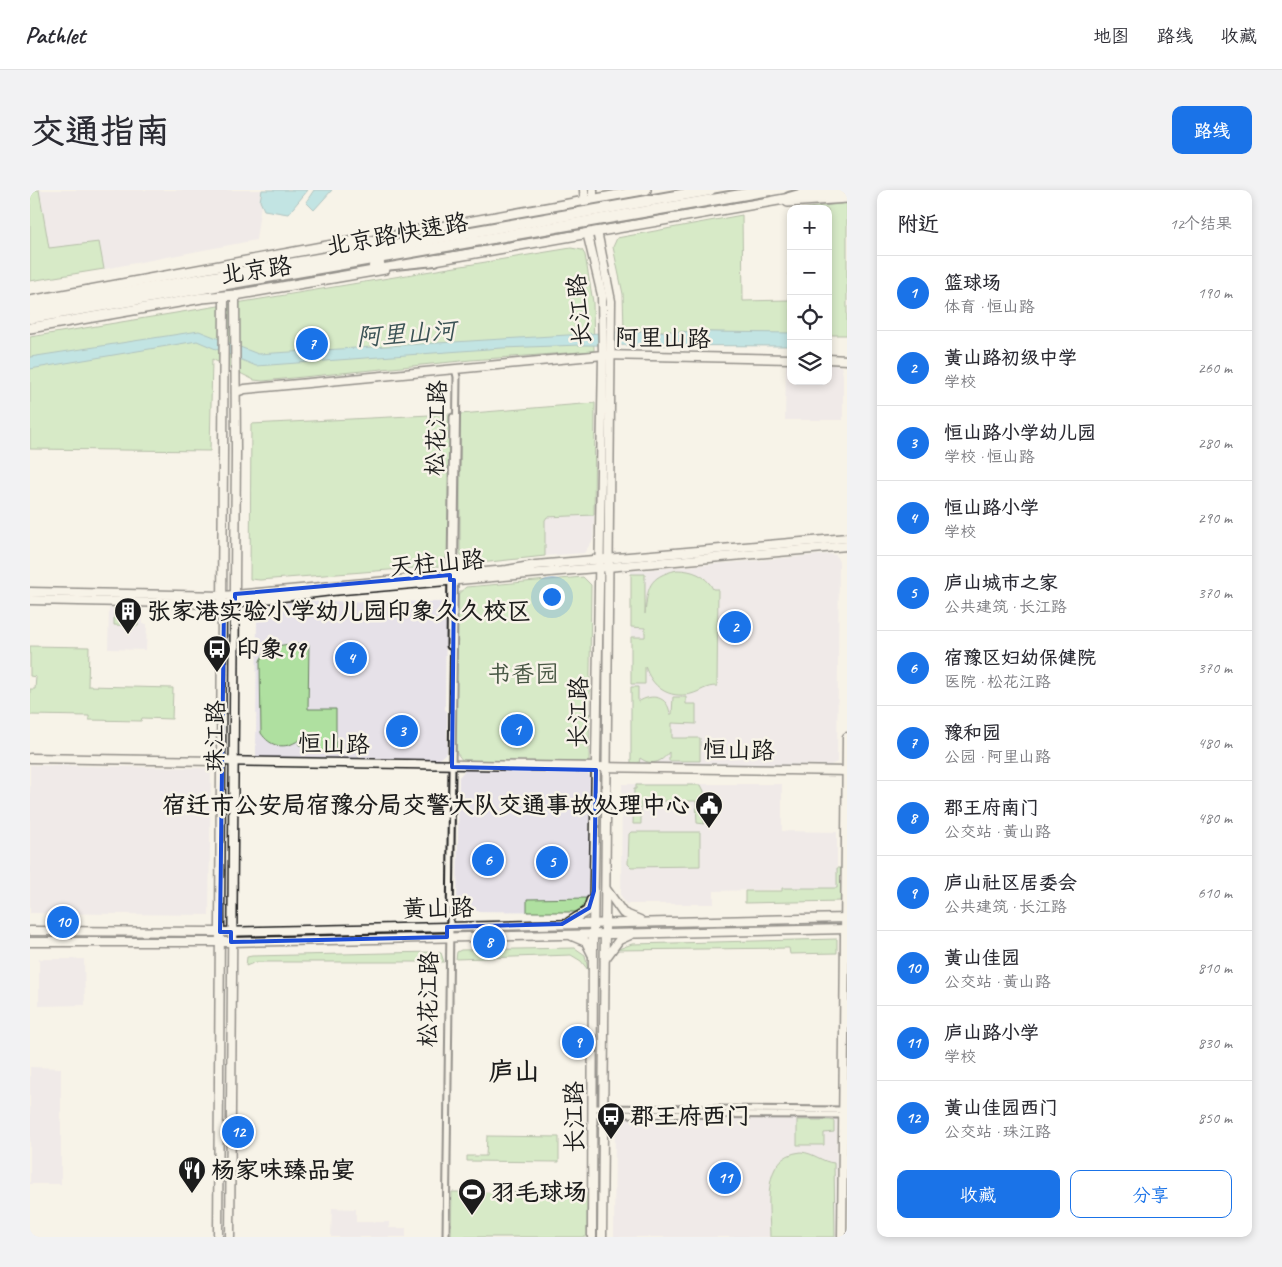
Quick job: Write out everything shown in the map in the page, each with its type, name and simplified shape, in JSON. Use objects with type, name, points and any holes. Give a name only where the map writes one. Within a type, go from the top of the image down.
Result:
[{"type":"highway","name":"北京路快速路","points":[[30,318],[195,289],[710,190]]},
{"type":"highway","name":"北京路快速路","points":[[30,309],[215,276],[382,253],[770,190]]},
{"type":"highway","points":[[789,198],[817,190]]},
{"type":"highway","points":[[215,276],[420,230]]},
{"type":"highway","points":[[195,289],[238,288],[391,263],[435,260]]},
{"type":"main road","name":"北京路","points":[[30,301],[590,197],[646,190]]},
{"type":"main road","name":"北京路","points":[[30,328],[202,298],[235,295],[591,231],[842,190]]},
{"type":"main road","points":[[753,204],[847,198]]},
{"type":"street","name":"长江路","points":[[584,190],[590,197],[591,231],[602,295],[607,355],[608,563],[602,1237]]},
{"type":"street","name":"珠江路","points":[[230,1237],[235,603],[235,295]]},
{"type":"street","name":"珠江路","points":[[218,1237],[224,600],[224,296]]},
{"type":"street","name":"长江路","points":[[592,1237],[593,923],[599,564],[607,355]]},
{"type":"street","name":"阿里山路","points":[[236,392],[245,389],[607,355],[787,359]]},
{"type":"street","points":[[832,359],[847,360]]},
{"type":"street","name":"松花江路","points":[[445,1237],[452,577],[457,377],[455,369]]},
{"type":"street","name":"天柱山路","points":[[30,600],[224,600],[235,594],[599,564],[847,538]]},
{"type":"street","name":"天柱山路","points":[[608,563],[847,546]]},
{"type":"street","name":"天柱山路","points":[[30,592],[224,600],[235,603],[452,577]]},
{"type":"street","points":[[223,701],[234,701]]},
{"type":"street","points":[[842,1237],[845,1112],[847,738]]},
{"type":"street","name":"恒山路","points":[[30,759],[847,772]]},
{"type":"street","points":[[605,886],[615,904],[623,913],[649,922]]},
{"type":"street","points":[[562,924],[580,917],[587,911],[594,891]]},
{"type":"street","name":"黄山路","points":[[30,931],[231,932],[846,918]]},
{"type":"street","name":"黄山路","points":[[30,942],[231,942],[846,929]]},
{"type":"street","points":[[604,960],[619,940],[638,933]]},
{"type":"street","points":[[566,934],[576,936],[586,942],[592,950],[593,957]]},
{"type":"street","points":[[219,1050],[231,1050]]},
{"type":"street","points":[[219,1110],[231,1110]]},
{"type":"street","points":[[593,1111],[845,1112]]},
{"type":"street","points":[[846,1237],[847,1171]]},
{"type":"highlighted area","points":[[450,575],[450,580],[454,580],[452,767],[596,770],[594,891],[589,908],[562,924],[447,927],[447,937],[231,942],[231,932],[220,932],[224,604],[235,603],[235,594]]},
{"type":"shaded area","points":[[30,190],[263,190],[256,240],[30,281]]},
{"type":"shaded area","points":[[786,364],[787,385],[832,385],[832,365],[841,366],[843,375],[843,420],[785,420]]},
{"type":"shaded area","points":[[594,515],[593,540],[584,553],[545,556],[545,520],[547,517]]},
{"type":"shaded area","points":[[836,555],[839,562],[837,762],[827,767],[630,764],[631,571]]},
{"type":"shaded area","points":[[302,601],[446,602],[445,710],[447,711],[447,752],[438,760],[256,758],[257,606]]},
{"type":"shaded area","points":[[109,608],[143,609],[143,624],[147,624],[146,650],[108,649]]},
{"type":"shaded area","points":[[30,765],[211,768],[209,915],[30,913]]},
{"type":"shaded area","points":[[465,770],[586,772],[590,776],[588,905],[584,912],[466,911],[457,903],[459,777]]},
{"type":"shaded area","points":[[622,784],[782,784],[782,831],[837,832],[837,888],[714,891],[714,904],[626,904],[621,896]]},
{"type":"shaded area","points":[[39,959],[84,959],[85,1005],[39,1006]]},
{"type":"shaded area","points":[[30,1067],[61,1068],[61,1184],[30,1184]]},
{"type":"shaded area","points":[[834,1117],[837,1119],[836,1237],[614,1237],[615,1118]]},
{"type":"shaded area","points":[[332,1208],[356,1209],[356,1222],[389,1222],[389,1228],[406,1228],[406,1237],[331,1237]]},
{"type":"green space","points":[[30,190],[39,190],[49,248],[99,242],[104,269],[30,281]]},
{"type":"green space","points":[[847,203],[847,335],[832,335],[832,205]]},
{"type":"green space","points":[[742,215],[743,301],[787,300],[787,334],[624,330],[623,294],[613,247],[617,238]]},
{"type":"green space","points":[[571,248],[582,250],[585,255],[593,302],[594,351],[471,360],[263,381],[254,380],[212,359],[210,451],[30,449],[30,337]]},
{"type":"green space","points":[[595,403],[594,515],[547,517],[545,520],[545,556],[471,564],[460,554],[460,414]]},
{"type":"green space","points":[[450,414],[448,555],[440,566],[260,580],[250,579],[251,424]]},
{"type":"green space","points":[[677,570],[698,574],[707,580],[713,589],[718,589],[717,686],[683,695],[675,695],[662,690],[652,680],[645,666],[645,684],[631,684],[631,637],[645,637],[645,628],[631,627],[631,574],[645,574],[645,614],[647,597],[654,580]]},
{"type":"green space","name":"书香园","points":[[583,577],[591,585],[589,762],[463,761],[456,752],[457,595],[466,587]]},
{"type":"green space","points":[[114,613],[138,614],[138,626],[114,625]]},
{"type":"green space","points":[[309,644],[308,709],[336,709],[336,751],[308,751],[308,745],[299,745],[299,740],[288,745],[278,746],[265,738],[261,733],[260,661],[268,650],[274,647]]},
{"type":"green space","points":[[30,646],[89,647],[88,686],[173,688],[172,719],[142,718],[141,721],[89,720],[89,716],[30,715],[30,689],[35,689],[36,677],[30,676]]},
{"type":"green space","points":[[631,687],[638,687],[638,702],[643,699],[658,698],[666,703],[670,714],[672,714],[673,697],[686,697],[686,704],[696,704],[696,724],[672,723],[672,738],[700,738],[700,761],[669,761],[669,752],[663,759],[656,762],[648,762],[640,758],[639,763],[631,763]]},
{"type":"green space","points":[[636,785],[701,785],[704,791],[704,824],[697,823],[696,801],[641,801],[641,824],[633,824],[634,789],[636,789]]},
{"type":"green space","points":[[631,832],[700,832],[700,866],[631,867],[628,864],[629,834]]},
{"type":"green space","points":[[837,868],[842,868],[842,901],[745,903],[745,891],[782,891],[782,888],[837,888]]},
{"type":"green space","points":[[588,898],[584,912],[527,912],[527,899]]},
{"type":"green space","points":[[837,939],[837,953],[790,954],[789,948],[616,950],[632,944]]},
{"type":"green space","points":[[575,948],[585,955],[588,970],[581,961],[571,955],[456,959],[457,952],[461,950]]},
{"type":"green space","points":[[441,953],[444,962],[256,962],[246,966],[247,957],[252,956]]},
{"type":"green space","points":[[797,1120],[834,1121],[834,1132],[824,1133],[824,1145],[797,1145]]},
{"type":"green space","points":[[487,1136],[559,1137],[559,1162],[467,1161],[467,1156],[486,1156]]},
{"type":"green space","points":[[801,1152],[834,1163],[835,1237],[770,1237],[769,1198],[773,1173],[779,1163],[788,1156]]},
{"type":"green space","points":[[452,1192],[587,1193],[587,1237],[451,1237]]},
{"type":"water","points":[[262,190],[308,190],[288,214],[264,210],[260,201]]},
{"type":"water","points":[[314,190],[332,190],[314,210],[306,202]]},
{"type":"water","points":[[199,331],[258,354],[633,331],[787,333],[787,346],[580,345],[502,348],[256,366],[197,341],[30,369],[30,357]]},
{"type":"place","name":"豫和园","points":[[312,344]]},
{"type":"place","name":"黄山路初级中学","points":[[735,627]]},
{"type":"place","name":"张家港实验小学幼儿园印象久久校区","points":[[128,635]]},
{"type":"place","name":"恒山路小学","points":[[351,658]]},
{"type":"place","name":"印象99","points":[[217,673]]},
{"type":"place","name":"篮球场","points":[[517,730]]},
{"type":"place","name":"恒山路小学幼儿园","points":[[402,731]]},
{"type":"place","name":"宿迁市公安局宿豫分局交警大队交通事故处理中心","points":[[709,829]]},
{"type":"place","name":"宿豫区妇幼保健院","points":[[488,860]]},
{"type":"place","name":"庐山城市之家","points":[[552,862]]},
{"type":"place","name":"黄山佳园","points":[[63,922]]},
{"type":"place","name":"郡王府南门","points":[[489,942]]},
{"type":"place","name":"庐山社区居委会","points":[[578,1042]]},
{"type":"place","name":"黄山佳园西门","points":[[238,1132]]},
{"type":"place","name":"郡王府西门","points":[[611,1140]]},
{"type":"place","name":"庐山路小学","points":[[725,1178]]},
{"type":"place","name":"杨家味臻品宴","points":[[192,1194]]},
{"type":"place","name":"羽毛球场","points":[[472,1216]]},
{"type":"district","name":"庐山","points":[[514,1071]]},
{"type":"water label","name":"阿里山河","points":[[406,333]]}]
